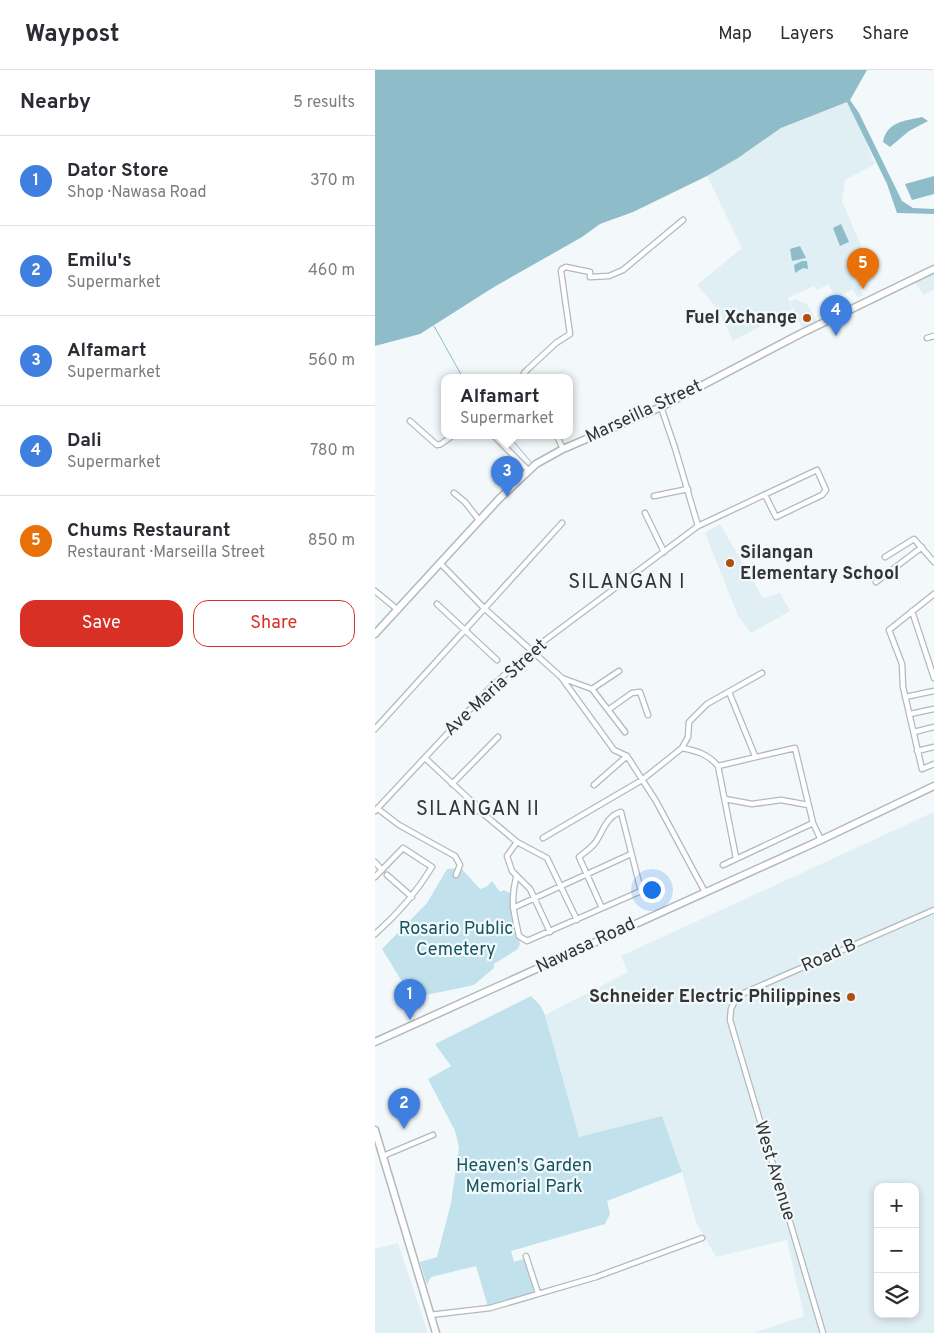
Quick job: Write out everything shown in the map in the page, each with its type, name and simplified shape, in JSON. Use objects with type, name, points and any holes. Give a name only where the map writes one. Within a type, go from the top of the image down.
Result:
[{"type":"main road","name":"Marseilla Street","points":[[375,634],[479,520],[528,470],[563,449],[661,407],[818,325],[934,269]]},
{"type":"main road","name":"Nawasa Road","points":[[375,1042],[821,840],[934,786]]},
{"type":"main road","points":[[375,1130],[436,1333]]},
{"type":"street","points":[[526,374],[528,369],[556,343],[570,334],[562,269],[566,267],[590,272],[590,277],[609,276],[623,270],[683,220]]},
{"type":"street","points":[[927,338],[934,336]]},
{"type":"street","points":[[661,407],[698,526]]},
{"type":"street","points":[[410,421],[437,445],[448,439]]},
{"type":"street","points":[[497,439],[528,470]]},
{"type":"street","points":[[558,439],[563,449]]},
{"type":"street","name":"Ave Maria Street","points":[[376,810],[490,688],[532,650],[698,526],[817,470],[826,490],[822,495],[776,517],[765,495]]},
{"type":"street","points":[[654,496],[688,490]]},
{"type":"street","points":[[454,493],[465,502],[479,520]]},
{"type":"street","points":[[645,512],[664,552]]},
{"type":"street","points":[[375,729],[563,523]]},
{"type":"street","points":[[885,557],[914,539],[934,562]]},
{"type":"street","points":[[876,582],[922,547]]},
{"type":"street","points":[[440,563],[484,608],[561,677],[614,750],[627,756],[705,892]]},
{"type":"street","points":[[375,591],[397,610]]},
{"type":"street","points":[[934,596],[889,630],[902,664],[905,697],[922,769],[934,764]]},
{"type":"street","points":[[437,604],[497,660]]},
{"type":"street","points":[[912,611],[934,678]]},
{"type":"street","points":[[929,658],[934,654]]},
{"type":"street","points":[[592,689],[619,671]]},
{"type":"street","points":[[543,838],[642,780],[682,748],[687,738],[689,722],[707,704],[762,673]]},
{"type":"street","points":[[561,677],[592,689],[625,732]]},
{"type":"street","points":[[905,697],[934,691]]},
{"type":"street","points":[[608,710],[632,693],[640,692],[648,715]]},
{"type":"street","points":[[729,692],[755,756]]},
{"type":"street","points":[[910,714],[934,709]]},
{"type":"street","points":[[913,732],[934,727]]},
{"type":"street","points":[[452,784],[498,738]]},
{"type":"street","points":[[718,766],[791,747],[796,749],[813,823],[821,840]]},
{"type":"street","points":[[917,751],[934,747]]},
{"type":"street","points":[[682,748],[698,751],[712,759],[718,766],[736,858]]},
{"type":"street","points":[[595,785],[627,756]]},
{"type":"street","points":[[425,758],[469,799],[477,803],[480,811],[517,842],[547,858],[577,920]]},
{"type":"street","points":[[725,799],[752,804],[781,800],[808,804]]},
{"type":"street","points":[[376,810],[455,856],[460,865],[456,875]]},
{"type":"street","points":[[516,878],[511,895],[513,908],[519,936],[527,941],[641,891],[621,812],[617,813],[603,827],[595,842],[579,857],[602,908]]},
{"type":"street","points":[[723,865],[813,823]]},
{"type":"street","points":[[517,842],[507,856],[511,871],[516,878],[523,882],[535,900],[550,932]]},
{"type":"street","points":[[375,878],[403,848],[432,867],[412,897],[395,917],[375,934]]},
{"type":"street","points":[[513,908],[535,900],[631,854]]},
{"type":"street","points":[[375,862],[382,870]]},
{"type":"street","points":[[387,875],[412,897]]},
{"type":"street","name":"Road B","points":[[731,1009],[737,996],[934,910]]},
{"type":"street","name":"West Avenue","points":[[731,1009],[729,1020],[823,1333]]},
{"type":"street","points":[[383,1156],[433,1135]]},
{"type":"street","points":[[430,1315],[490,1308],[596,1277],[702,1238]]},
{"type":"street","points":[[527,1256],[538,1293]]},
{"type":"shaded area","points":[[375,70],[867,70],[850,100],[859,113],[902,201],[913,208],[934,209],[934,214],[897,213],[887,184],[847,102],[781,128],[738,158],[707,176],[633,212],[600,224],[582,237],[494,287],[420,334],[375,346]]},
{"type":"shaded area","points":[[849,101],[875,164],[845,180],[842,201],[875,279],[859,287],[863,295],[858,298],[853,289],[835,298],[829,284],[817,290],[814,286],[788,298],[792,309],[733,341],[718,309],[697,285],[742,248],[707,176],[738,158],[781,128]]},
{"type":"shaded area","points":[[922,117],[928,121],[909,131],[890,147],[883,142],[888,130],[893,126],[903,121]]},
{"type":"shaded area","points":[[934,176],[934,194],[912,200],[905,184]]},
{"type":"shaded area","points":[[841,224],[849,242],[840,246],[833,228]]},
{"type":"shaded area","points":[[800,246],[806,258],[792,261],[790,249]]},
{"type":"shaded area","points":[[807,261],[808,269],[803,268],[795,273],[794,265]]},
{"type":"shaded area","points":[[934,273],[934,290],[923,295],[915,282]]},
{"type":"shaded area","points":[[795,299],[807,304],[818,323],[803,331],[790,301]]},
{"type":"shaded area","name":"Silangan Elementary School","points":[[720,524],[763,598],[780,593],[790,611],[751,633],[738,616],[705,533]]},
{"type":"shaded area","points":[[934,812],[934,1333],[753,1333],[804,1316],[787,1240],[716,1257],[696,1222],[682,1172],[662,1116],[579,1138],[545,1015],[628,972],[621,956]]},
{"type":"shaded area","points":[[398,1243],[428,1333],[375,1333],[375,1249]]},
{"type":"green space","name":"Rosario Public Cemetery","points":[[461,868],[480,889],[486,887],[492,881],[500,892],[504,890],[510,893],[520,944],[518,949],[494,964],[494,968],[474,985],[412,998],[382,949],[427,903],[447,869]]},
{"type":"green space","name":"Heaven's Garden Memorial Park","points":[[531,996],[540,1005],[545,1015],[579,1137],[662,1116],[682,1172],[607,1201],[610,1214],[605,1224],[511,1251],[514,1262],[526,1258],[536,1292],[488,1307],[476,1266],[431,1277],[427,1285],[420,1262],[437,1257],[451,1203],[459,1147],[455,1131],[428,1079],[451,1066],[435,1044]]},
{"type":"waterway","points":[[434,326],[461,374]]},
{"type":"waterway","points":[[512,439],[532,463]]},
{"type":"place","name":"Chums Restaurant","points":[[863,289]]},
{"type":"place","name":"Fuel Xchange","points":[[807,318]]},
{"type":"place","name":"Dali","points":[[836,336]]},
{"type":"place","name":"Alfamart","points":[[507,497]]},
{"type":"place","name":"Silangan Elementary School","points":[[730,563]]},
{"type":"place","name":"Schneider Electric Philippines","points":[[851,997]]},
{"type":"place","name":"Dator Store","points":[[410,1020]]},
{"type":"place","name":"Emilu's","points":[[404,1129]]},
{"type":"district","name":"SILANGAN I","points":[[627,583]]},
{"type":"district","name":"SILANGAN II","points":[[478,810]]}]
